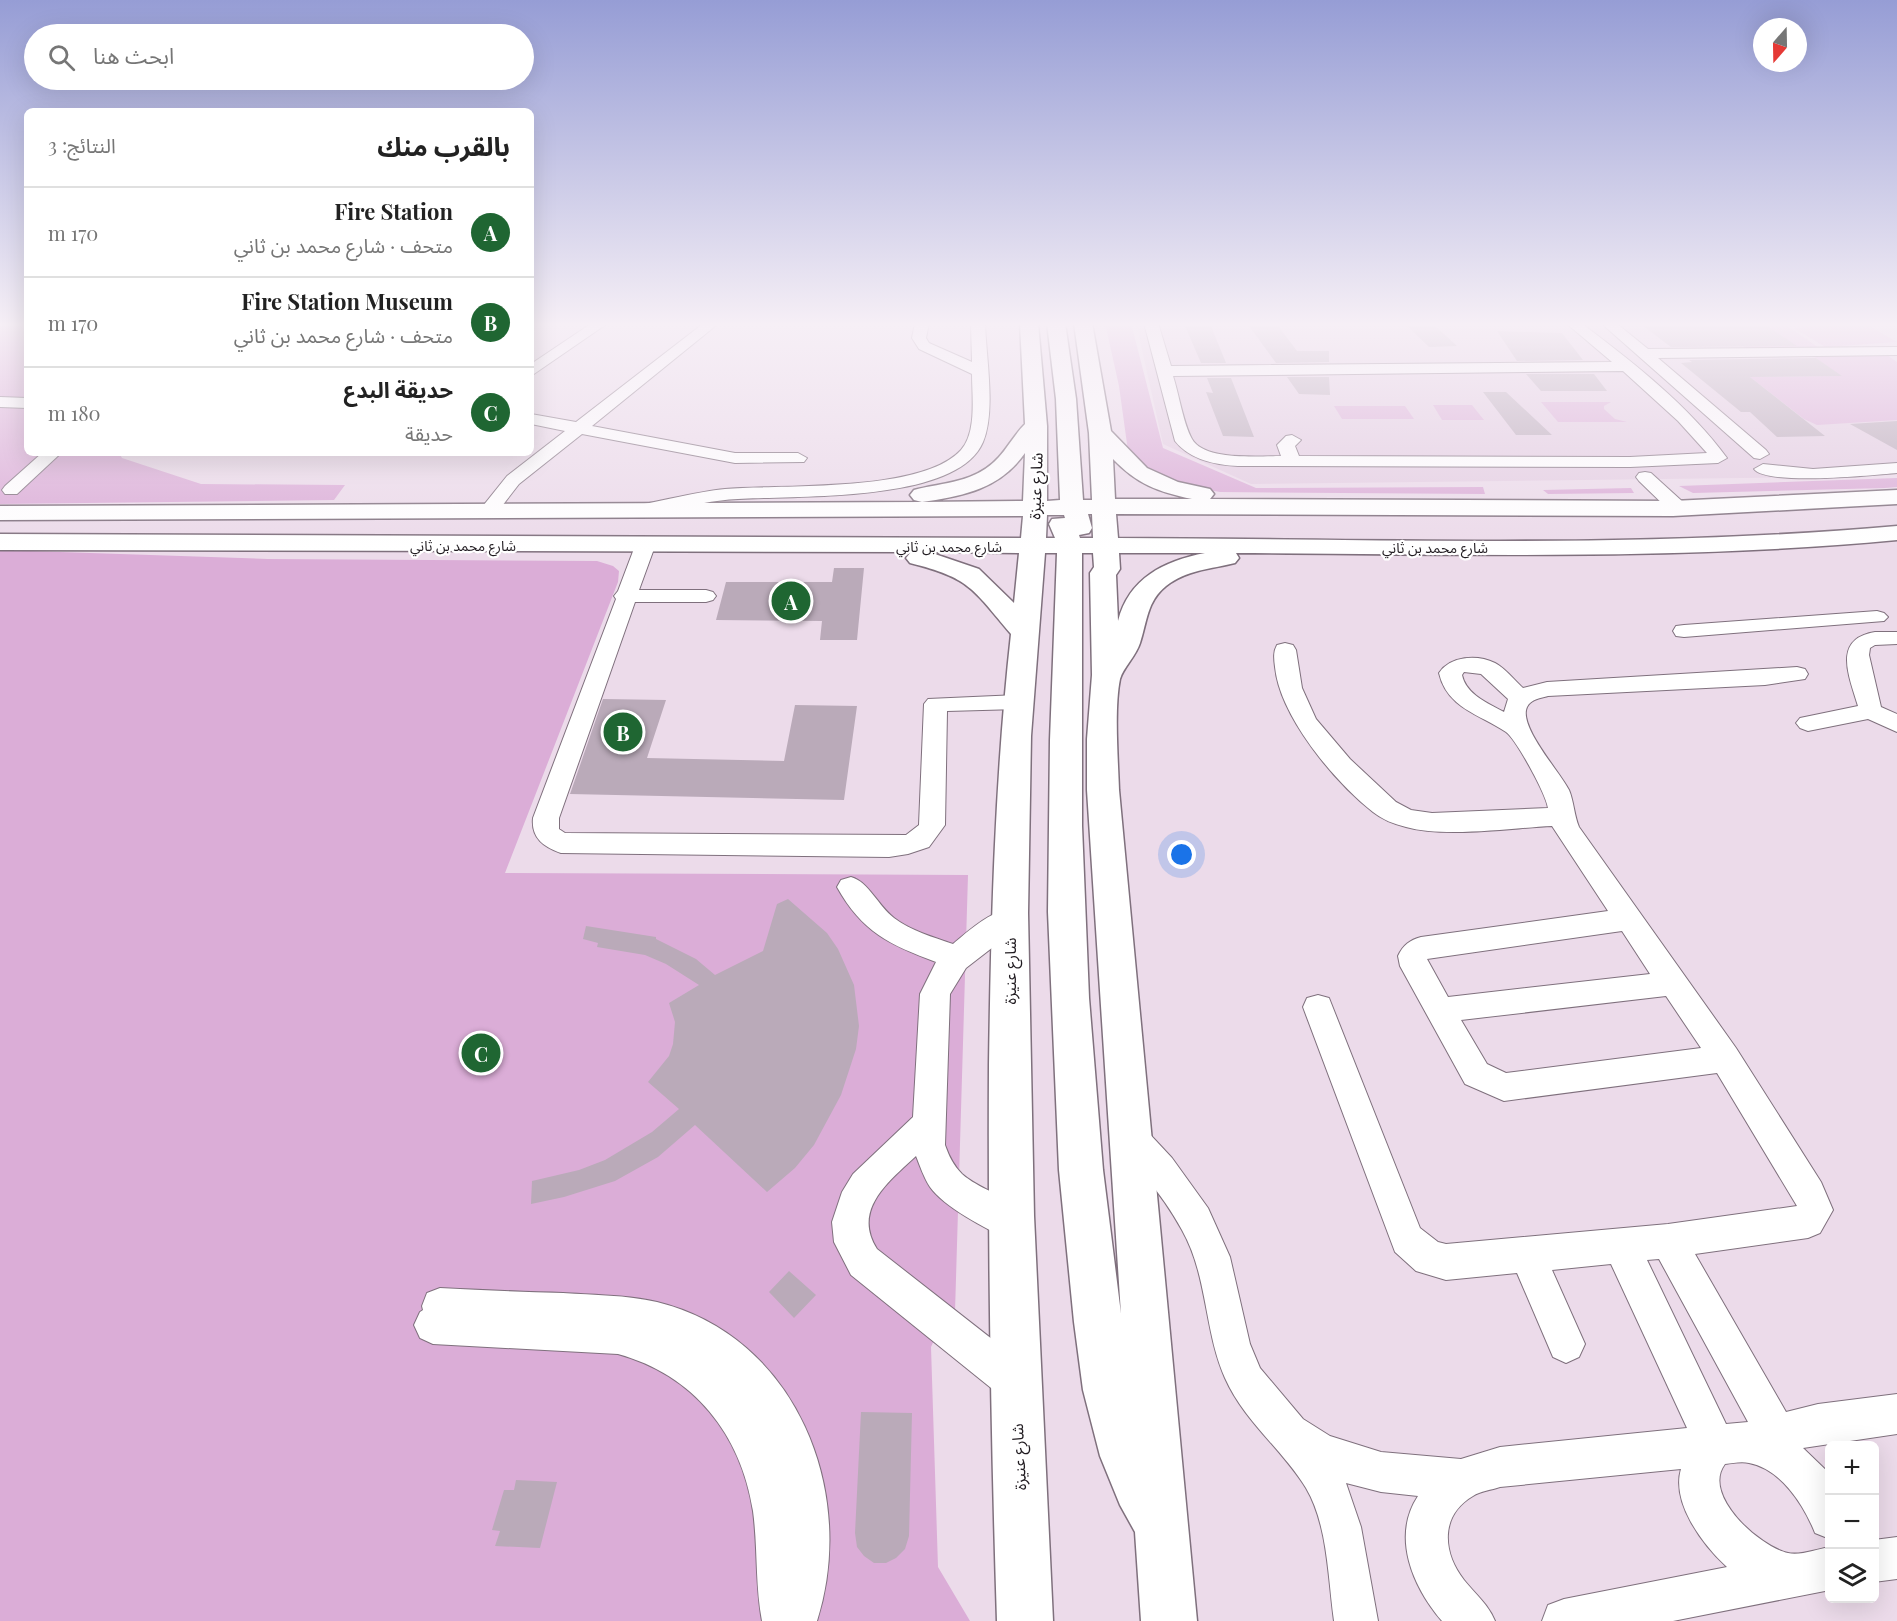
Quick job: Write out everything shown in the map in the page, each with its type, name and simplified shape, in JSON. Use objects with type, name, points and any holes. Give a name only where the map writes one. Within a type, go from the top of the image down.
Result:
[{"type":"main road","name":"شارع عنيزة","points":[[1034,399],[1036,426],[1070,526],[1106,675],[1102,739],[1103,790],[1169,1621]]},
{"type":"main road","points":[[1066,399],[1071,568],[1063,767],[1064,893],[1079,1162],[1101,1352],[1108,1389],[1125,1450],[1142,1495],[1162,1526]]},
{"type":"main road","name":"شارع عنيزة","points":[[1025,1621],[1010,1222],[1009,919],[1018,702],[1023,631],[1070,526],[1100,433],[1095,399]]},
{"type":"main road","points":[[807,510],[830,503],[943,492],[976,482],[1002,467],[1022,438],[1036,426]]},
{"type":"main road","points":[[1100,433],[1114,445],[1132,468],[1171,488],[1223,497],[1357,503],[1395,508]]},
{"type":"main road","name":"شارع محمد بن ثاني","points":[[0,542],[645,546],[798,544],[1395,508],[1677,507],[1897,497]]},
{"type":"main road","points":[[287,545],[393,533],[475,528],[1630,526],[1723,518],[1772,504]]},
{"type":"main road","name":"شارع محمد بن ثاني","points":[[0,513],[807,510],[1070,526],[1286,546],[1720,545],[1787,543],[1897,533]]},
{"type":"main road","points":[[798,544],[839,553],[910,557],[952,565],[986,584],[1023,631]]},
{"type":"main road","points":[[1106,675],[1122,657],[1137,604],[1158,580],[1172,571],[1209,560],[1265,554],[1286,546]]},
{"type":"street","points":[[488,512],[513,480],[614,399]]},
{"type":"street","points":[[638,511],[723,495],[889,485],[938,471],[963,456],[976,438],[978,399]]},
{"type":"street","points":[[1172,399],[1182,437],[1192,448],[1204,455],[1229,460],[1292,461],[1324,469],[1360,461],[1630,462],[1717,455],[1754,464],[1822,474],[1897,468]]},
{"type":"street","points":[[1663,399],[1694,428],[1717,455]]},
{"type":"street","points":[[1689,399],[1754,464]]},
{"type":"street","points":[[0,402],[24,403]]},
{"type":"street","points":[[534,420],[735,458],[798,458]]},
{"type":"street","points":[[1292,440],[1286,445],[1292,461]]},
{"type":"street","points":[[1717,455],[1722,448],[1732,447],[1754,464]]},
{"type":"street","points":[[11,490],[49,456]]},
{"type":"street","points":[[1360,461],[1373,482]]},
{"type":"street","points":[[1645,477],[1677,507]]},
{"type":"street","points":[[645,546],[624,596],[546,818],[544,828],[550,838],[561,843],[877,847],[912,845],[922,840],[932,825],[936,704],[1018,702]]},
{"type":"street","points":[[624,596],[706,596]]},
{"type":"street","points":[[1684,631],[1877,617]]},
{"type":"street","points":[[1871,711],[1857,663],[1858,649],[1860,644],[1869,640],[1897,638]]},
{"type":"street","points":[[1285,650],[1288,685],[1306,722],[1335,759],[1375,799],[1392,812],[1418,821],[1432,822],[1563,816]]},
{"type":"street","points":[[1516,727],[1470,703],[1451,679],[1450,673],[1459,665],[1487,668],[1520,698]]},
{"type":"street","points":[[1318,1007],[1407,1240],[1429,1258],[1446,1262],[1527,1255],[1668,1240],[1808,1221],[1816,1210],[1809,1194],[1725,1058],[1567,830],[1556,790],[1516,727],[1515,708],[1520,698],[1527,692],[1797,674]]},
{"type":"street","points":[[1808,723],[1871,711],[1897,724]]},
{"type":"street","points":[[852,886],[865,910],[883,926],[956,957]]},
{"type":"street","points":[[1009,919],[956,957],[946,968],[935,994],[928,1145],[941,1175],[964,1196],[1010,1222]]},
{"type":"street","points":[[1628,919],[1421,948],[1412,956],[1415,966],[1476,1074],[1504,1087],[1725,1058]]},
{"type":"street","points":[[1440,1010],[1673,984]]},
{"type":"street","points":[[929,1124],[861,1190],[849,1212],[849,1239],[864,1262],[1015,1382]]},
{"type":"street","points":[[1132,1139],[1175,1187],[1200,1229],[1218,1274],[1238,1365],[1262,1403],[1290,1434],[1321,1475],[1332,1498],[1356,1621]]},
{"type":"street","points":[[1668,1240],[1746,1440]]},
{"type":"street","points":[[1621,1245],[1746,1440],[1777,1453],[1792,1464],[1817,1491],[1825,1508]]},
{"type":"street","points":[[1527,1255],[1566,1344]]},
{"type":"street","points":[[784,1621],[778,1591],[774,1513],[767,1479],[752,1437],[709,1381],[682,1360],[651,1344],[618,1335],[437,1316],[590,1313],[648,1318],[693,1333],[719,1348],[743,1368],[760,1387],[780,1416],[798,1458],[805,1484],[806,1581],[795,1621]]},
{"type":"street","points":[[1290,1434],[1316,1450],[1365,1469],[1461,1479],[1500,1467],[1746,1440],[1818,1424],[1897,1414]]},
{"type":"street","points":[[1746,1440],[1706,1454],[1700,1466],[1702,1497],[1710,1515],[1736,1547],[1753,1560],[1816,1567]]},
{"type":"street","points":[[1461,1479],[1440,1499],[1430,1515],[1425,1533],[1432,1570],[1443,1590],[1473,1621]]},
{"type":"street","points":[[1879,1560],[1897,1558]]},
{"type":"street","points":[[1564,1621],[1816,1567]]},
{"type":"shaded area","points":[[0,399],[24,399],[24,456],[121,456],[201,484],[345,485],[334,500],[0,504]]},
{"type":"shaded area","points":[[1121,399],[1150,399],[1163,448],[1256,488],[1483,487],[1485,494],[1220,492],[1181,485],[1150,474],[1128,451]]},
{"type":"shaded area","points":[[1153,399],[1897,399],[1897,472],[1826,477],[1251,484],[1163,444]]},
{"type":"shaded area","points":[[1778,399],[1897,399],[1897,420],[1817,425],[1804,419]]},
{"type":"shaded area","points":[[1541,402],[1611,402],[1604,406],[1604,409],[1615,419],[1627,422],[1558,422]]},
{"type":"shaded area","points":[[1433,405],[1472,405],[1484,420],[1442,420]]},
{"type":"shaded area","points":[[1334,406],[1405,406],[1414,419],[1342,419]]},
{"type":"shaded area","points":[[1897,478],[1897,487],[1885,488],[1693,493],[1679,486]]},
{"type":"shaded area","points":[[1631,488],[1634,493],[1548,494],[1543,490]]},
{"type":"shaded area","points":[[0,550],[268,559],[597,561],[613,566],[619,571],[618,582],[505,873],[968,875],[955,1312],[939,1329],[931,1347],[938,1567],[970,1621],[0,1621]]},
{"type":"building","points":[[1209,399],[1239,399],[1254,437],[1223,436]]},
{"type":"building","points":[[1488,399],[1513,399],[1552,435],[1516,435]]},
{"type":"building","points":[[1725,399],[1778,399],[1825,436],[1777,437],[1750,412],[1741,412]]},
{"type":"building","points":[[1897,421],[1897,450],[1850,424]]},
{"type":"building","points":[[834,568],[864,568],[857,640],[820,640],[822,621],[716,620],[726,582],[832,582]]},
{"type":"building","points":[[603,699],[666,700],[647,758],[784,761],[795,705],[857,706],[844,800],[570,794]]},
{"type":"building","points":[[788,899],[827,933],[838,949],[854,985],[859,1026],[856,1049],[841,1095],[814,1145],[795,1168],[767,1192],[695,1125],[658,1157],[615,1181],[564,1197],[531,1204],[532,1181],[579,1170],[605,1160],[652,1132],[679,1109],[648,1082],[669,1056],[673,1044],[675,1022],[669,1003],[699,985],[666,964],[645,955],[597,947],[598,943],[583,939],[586,926],[656,937],[696,959],[715,975],[763,951],[777,904]]},
{"type":"building","points":[[789,1271],[816,1295],[794,1318],[769,1292]]},
{"type":"building","points":[[861,1412],[912,1413],[909,1536],[905,1549],[896,1558],[886,1563],[874,1563],[857,1547],[855,1533]]},
{"type":"building","points":[[516,1480],[557,1482],[540,1548],[495,1546],[500,1531],[492,1530],[504,1490],[514,1490]]},
{"type":"place","name":"Fire Station","points":[[791,601]]},
{"type":"place","name":"Fire Station Museum","points":[[623,732]]},
{"type":"place","name":"حديقة البدع","points":[[481,1053]]}]
